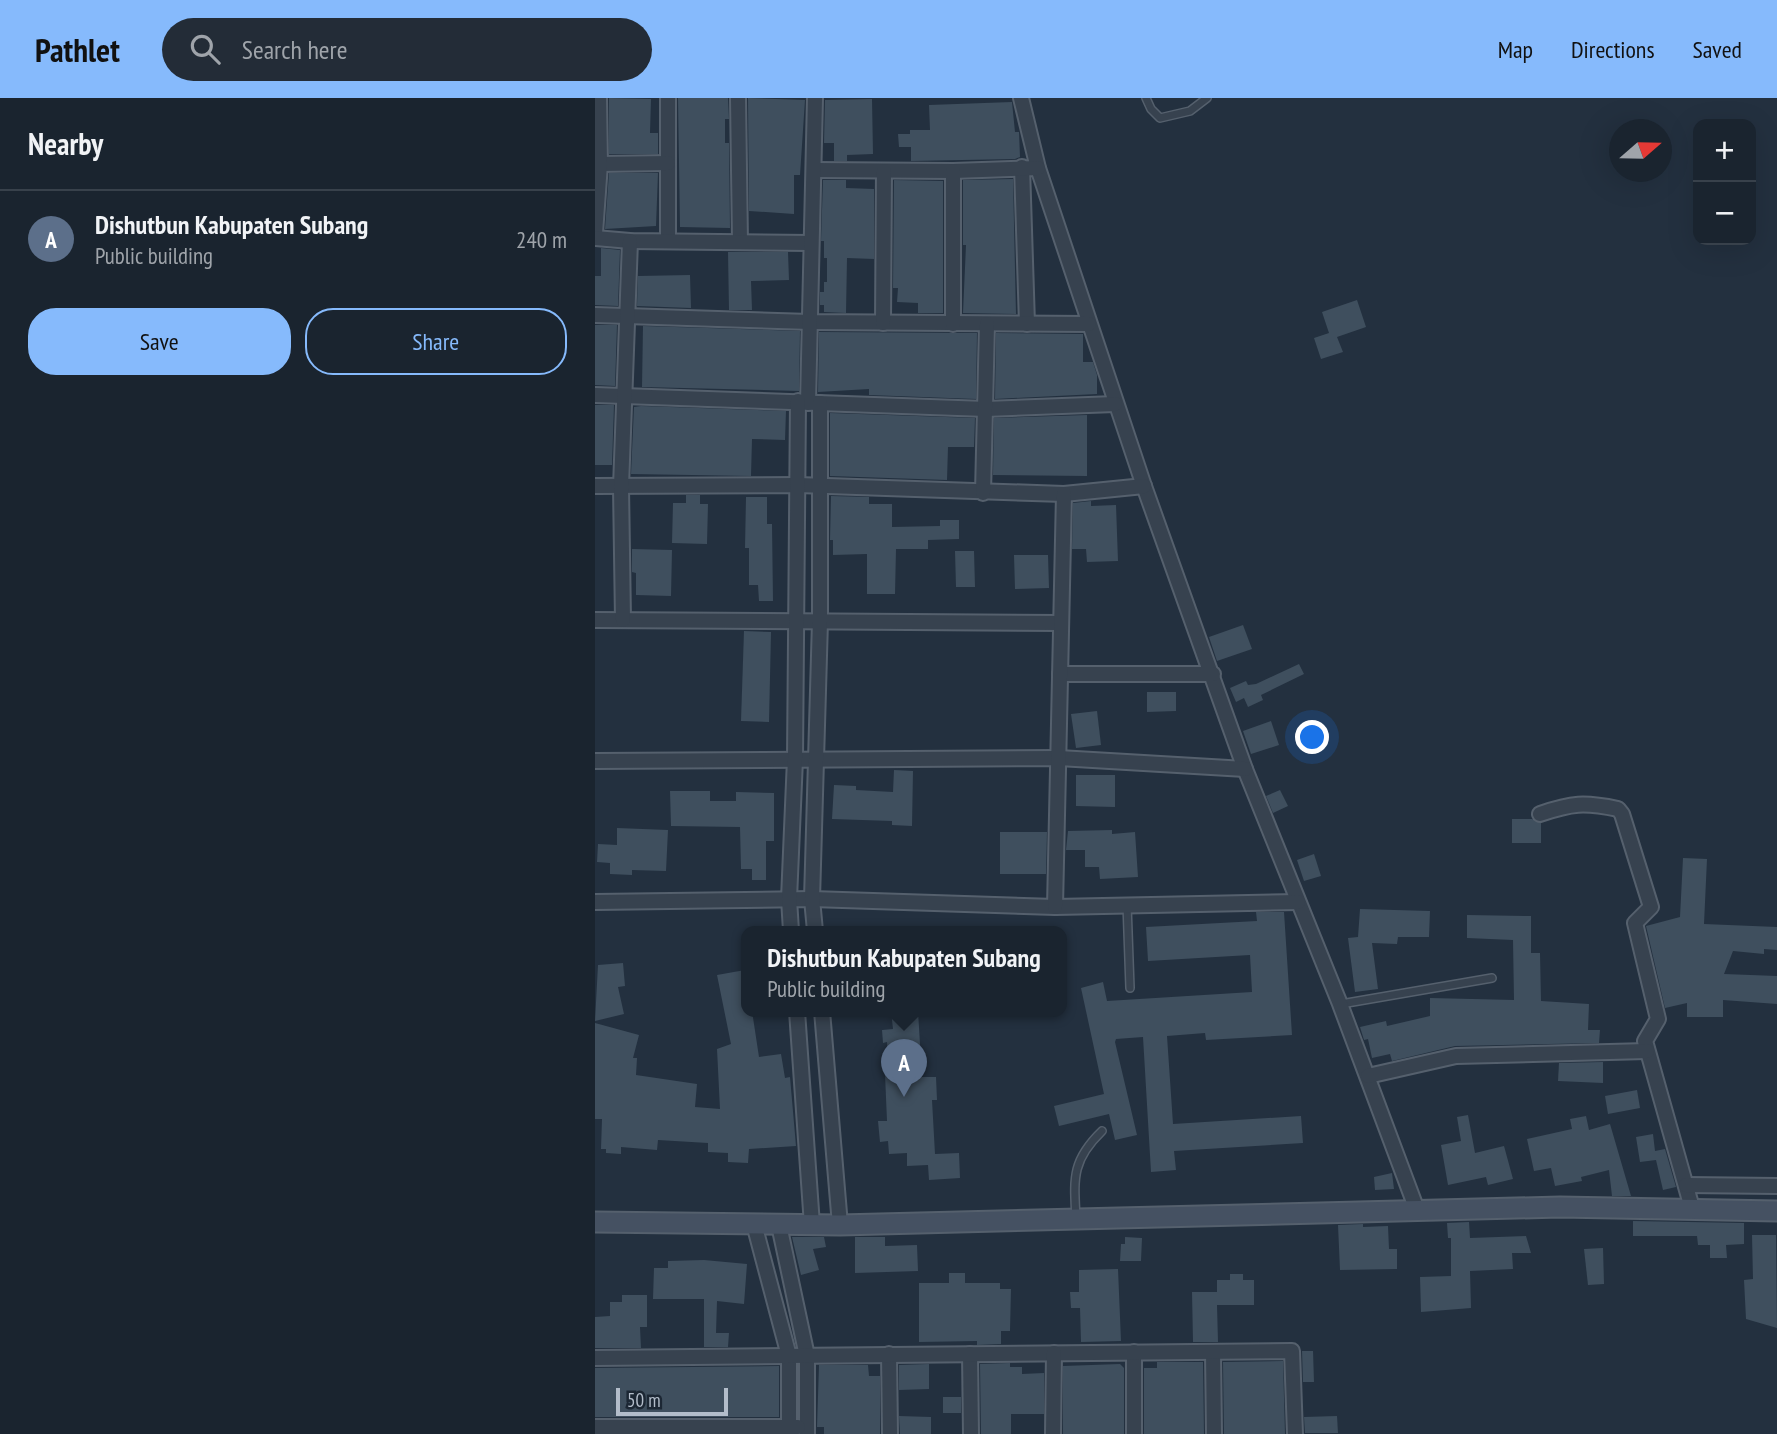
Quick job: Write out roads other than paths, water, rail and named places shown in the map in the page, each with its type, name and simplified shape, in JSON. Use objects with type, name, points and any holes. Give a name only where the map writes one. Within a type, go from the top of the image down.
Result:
[{"type":"street","points":[[599,98],[600,164],[595,235],[630,241],[810,243]]},
{"type":"street","points":[[668,98],[668,241]]},
{"type":"street","points":[[738,98],[740,242]]},
{"type":"street","points":[[791,926],[789,900],[795,759],[798,485],[809,402],[810,243],[815,98]]},
{"type":"street","points":[[1021,98],[1038,168],[1144,486],[1245,769],[1340,1004],[1417,1210]]},
{"type":"street","points":[[600,164],[668,163]]},
{"type":"street","points":[[1022,167],[1027,324]]},
{"type":"street","points":[[814,170],[953,171],[1038,168]]},
{"type":"street","points":[[883,323],[884,171]]},
{"type":"street","points":[[953,171],[953,324]]},
{"type":"street","points":[[623,621],[621,487],[630,241]]},
{"type":"street","points":[[595,315],[810,322],[1089,324]]},
{"type":"street","points":[[983,493],[987,324]]},
{"type":"street","points":[[595,395],[986,409],[1115,404]]},
{"type":"street","points":[[809,402],[820,488],[820,621],[812,900],[815,926]]},
{"type":"street","points":[[595,486],[798,485],[820,488],[1064,494],[1144,486]]},
{"type":"street","points":[[1055,907],[1064,494]]},
{"type":"street","points":[[595,620],[1061,623]]},
{"type":"street","points":[[1060,674],[1213,674]]},
{"type":"street","points":[[595,761],[1059,758],[1245,769]]},
{"type":"street","points":[[1540,814],[1569,804],[1604,806],[1618,809],[1622,814],[1651,907],[1635,923],[1658,1019],[1657,1026],[1646,1038],[1647,1051],[1692,1208]]},
{"type":"street","points":[[595,902],[812,900],[1055,907],[1298,902]]},
{"type":"street","points":[[797,1017],[812,1225]]},
{"type":"street","points":[[823,1017],[841,1225]]},
{"type":"street","points":[[1368,1076],[1456,1056],[1647,1051]]},
{"type":"street","points":[[1686,1185],[1777,1185]]},
{"type":"street","points":[[595,1222],[841,1225],[1560,1207],[1777,1211]]},
{"type":"street","points":[[754,1224],[789,1356],[789,1430]]},
{"type":"street","points":[[595,1427],[806,1431],[807,1356],[779,1225]]},
{"type":"street","points":[[595,1358],[1292,1351],[1295,1434]]},
{"type":"street","points":[[1134,1352],[1134,1434]]},
{"type":"street","points":[[1213,1352],[1214,1434]]},
{"type":"street","points":[[1053,1434],[1054,1353]]},
{"type":"street","points":[[889,1354],[890,1434]]},
{"type":"street","points":[[971,1354],[971,1434]]},
{"type":"lane","points":[[1146,98],[1156,116],[1160,118],[1190,111],[1207,98]]},
{"type":"lane","points":[[1127,904],[1131,988]]},
{"type":"lane","points":[[1340,1004],[1492,978]]},
{"type":"lane","points":[[1076,1220],[1074,1180],[1077,1164],[1082,1153],[1102,1131]]},
{"type":"place","name":"Dishutbun Kabupaten Subang","points":[[904,1097]]}]
